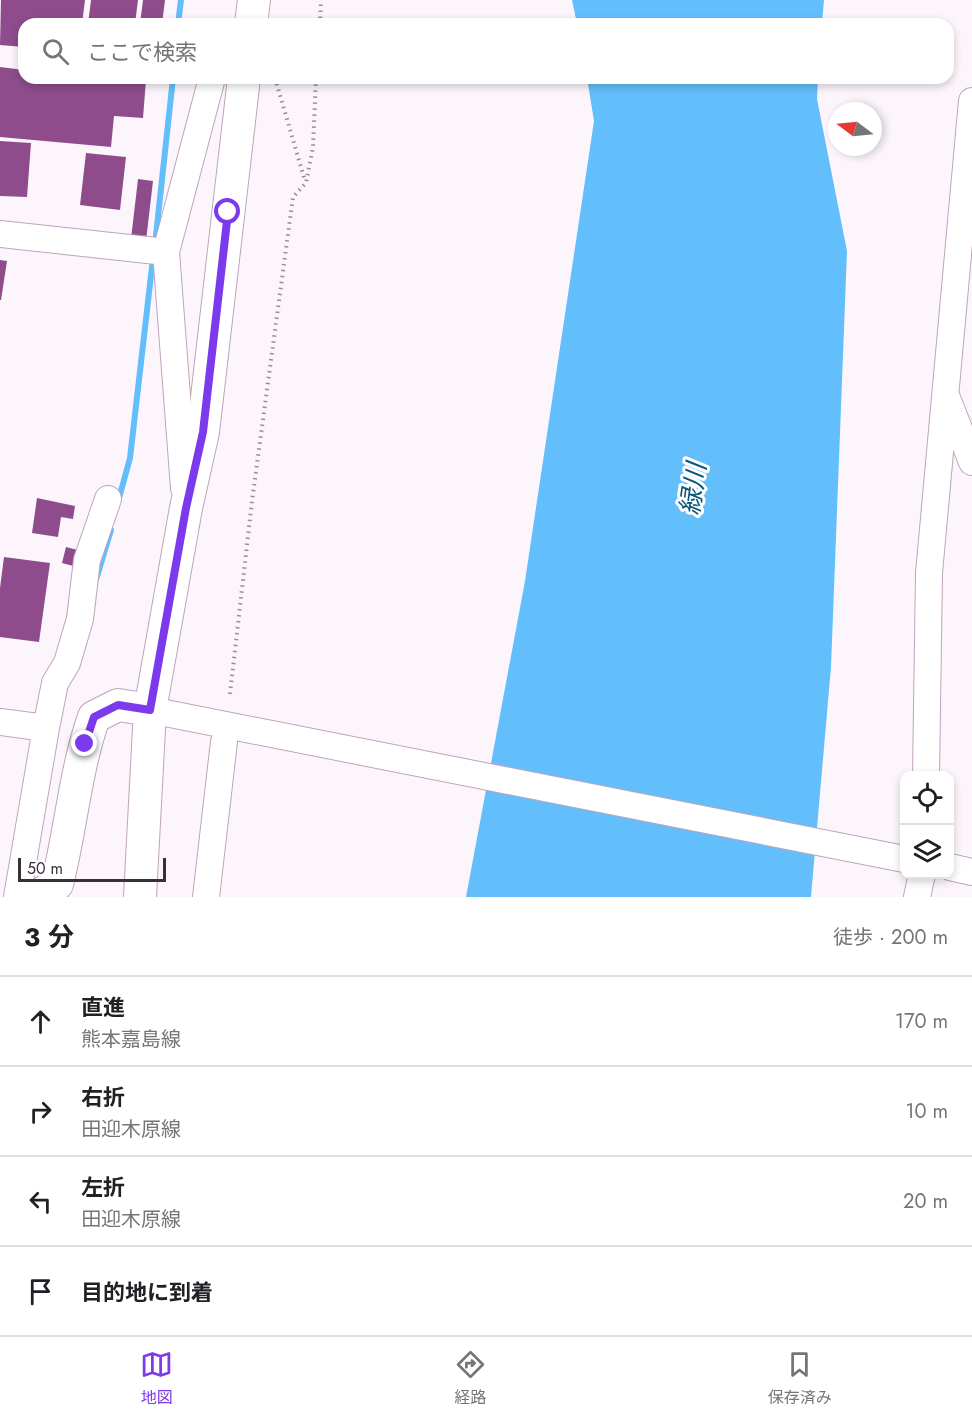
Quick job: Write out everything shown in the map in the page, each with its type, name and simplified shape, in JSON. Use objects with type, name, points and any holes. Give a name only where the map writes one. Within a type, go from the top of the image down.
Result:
[{"type":"main road","points":[[140,897],[186,508],[203,432],[243,84]]},
{"type":"main road","points":[[49,894],[57,884],[67,846],[85,744],[94,717],[118,705],[163,712]]},
{"type":"street","points":[[186,508],[166,252],[210,84]]},
{"type":"street","points":[[926,771],[929,573],[972,101]]},
{"type":"street","points":[[0,234],[166,252]]},
{"type":"street","points":[[949,349],[972,297]]},
{"type":"street","points":[[946,394],[972,462]]},
{"type":"street","points":[[17,897],[55,683],[68,663],[80,620],[87,560],[108,499]]},
{"type":"street","points":[[163,712],[900,858]]},
{"type":"street","points":[[0,722],[46,728]]},
{"type":"street","points":[[206,897],[224,742]]},
{"type":"street","points":[[954,868],[972,872]]},
{"type":"street","points":[[917,897],[921,879]]},
{"type":"path","points":[[320,18],[321,0]]},
{"type":"path","points":[[277,84],[306,183]]},
{"type":"path","points":[[230,694],[252,501],[293,197],[306,183],[313,147],[316,84]]},
{"type":"water","points":[[572,0],[824,0],[822,18],[576,18]]},
{"type":"water","name":"緑川","points":[[588,84],[818,84],[817,99],[847,251],[831,667],[811,897],[466,897],[525,581],[594,121]]},
{"type":"building","points":[[1,0],[85,0],[83,18],[18,18],[18,46],[0,45]]},
{"type":"building","points":[[91,0],[138,0],[136,18],[89,18]]},
{"type":"building","points":[[143,0],[165,0],[163,18],[141,18]]},
{"type":"building","points":[[0,67],[18,69],[18,84],[146,84],[143,118],[114,116],[111,147],[0,137]]},
{"type":"building","points":[[0,141],[31,143],[27,197],[0,196]]},
{"type":"building","points":[[86,153],[126,157],[120,210],[80,205]]},
{"type":"building","points":[[138,179],[153,181],[146,241],[131,239]]},
{"type":"building","points":[[0,260],[7,261],[1,300],[0,300]]},
{"type":"building","points":[[37,498],[75,506],[73,519],[61,517],[58,537],[32,533]]},
{"type":"building","points":[[66,547],[85,552],[81,568],[62,563]]},
{"type":"building","points":[[4,557],[50,563],[39,642],[0,637],[0,588]]},
{"type":"waterway","points":[[179,18],[181,0]]},
{"type":"waterway","points":[[155,244],[172,84]]},
{"type":"waterway","points":[[118,502],[130,458],[153,258]]},
{"type":"waterway","points":[[96,580],[111,530]]},
{"type":"route","points":[[85,744],[94,717],[118,705],[150,710],[186,508],[203,432],[228,212]]}]
